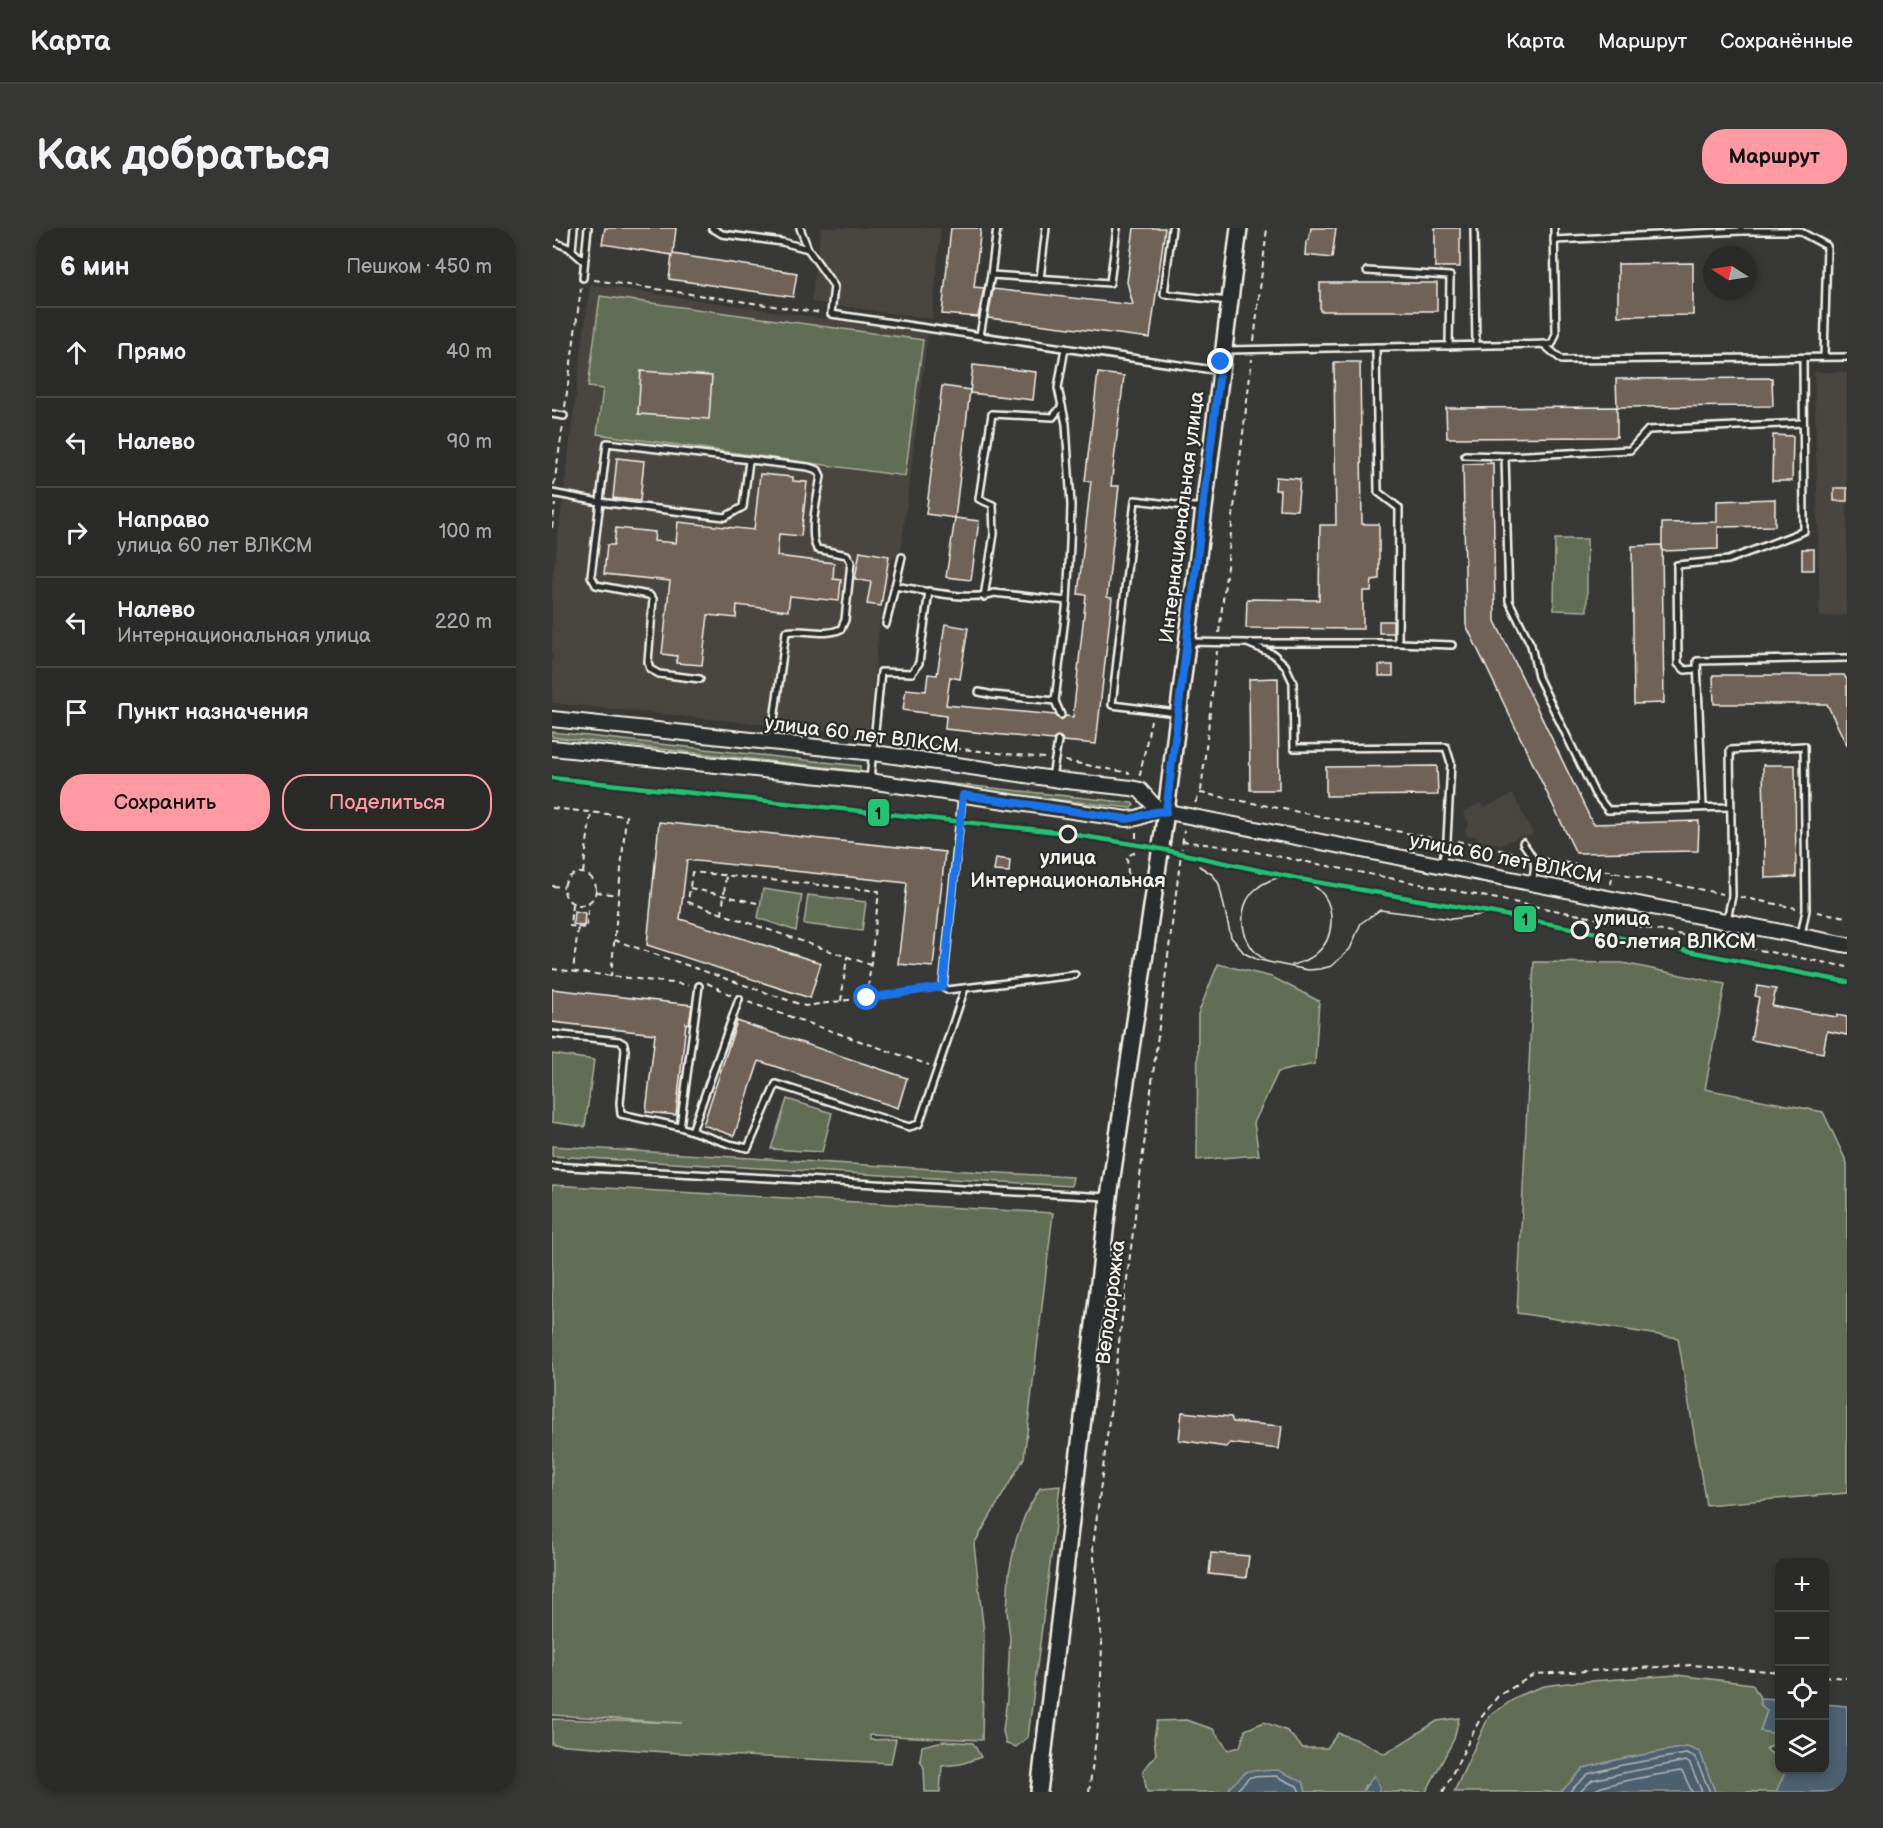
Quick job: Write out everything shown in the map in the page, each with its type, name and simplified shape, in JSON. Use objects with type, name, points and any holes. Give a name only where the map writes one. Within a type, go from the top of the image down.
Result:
[{"type":"main road","name":"Интернациональная улица","points":[[1039,1792],[1109,1197],[1145,944],[1152,915],[1162,811],[1178,713],[1228,301],[1239,228]]},
{"type":"street","name":"улица 60 лет ВЛКСМ","points":[[552,719],[874,753],[1140,790],[1162,811]]},
{"type":"street","name":"улица 60 лет ВЛКСМ","points":[[552,748],[870,781],[1127,819],[1162,811],[1847,945]]},
{"type":"lane","points":[[572,250],[574,228]]},
{"type":"lane","points":[[583,278],[588,228]]},
{"type":"lane","points":[[712,228],[722,234],[782,242],[808,249]]},
{"type":"lane","points":[[800,228],[808,249],[834,286],[831,314],[1220,372]]},
{"type":"lane","points":[[980,336],[997,228]]},
{"type":"lane","points":[[1040,279],[1046,228]]},
{"type":"lane","points":[[991,275],[1110,283],[1117,228]]},
{"type":"lane","points":[[1173,228],[1164,294],[1228,301]]},
{"type":"lane","points":[[1474,228],[1476,345]]},
{"type":"lane","points":[[1222,351],[1552,344],[1556,334],[1554,228]]},
{"type":"lane","points":[[1620,228],[1620,237]]},
{"type":"lane","points":[[1554,240],[1620,237],[1656,231],[1741,229],[1799,231],[1827,246],[1824,357]]},
{"type":"lane","points":[[552,241],[572,250],[584,261]]},
{"type":"lane","points":[[1367,271],[1450,276],[1449,346]]},
{"type":"lane","points":[[1543,345],[1562,360],[1847,357]]},
{"type":"lane","points":[[1376,347],[1378,492],[1399,508],[1398,643]]},
{"type":"lane","points":[[1061,715],[1055,701],[1067,601],[1071,505],[1066,424],[1058,388],[1065,348]]},
{"type":"lane","points":[[1697,669],[1685,670],[1678,664],[1677,565],[1728,560],[1804,531],[1803,358]]},
{"type":"lane","points":[[984,597],[994,520],[993,505],[979,498],[992,414],[1053,417],[1062,406]]},
{"type":"lane","points":[[552,414],[564,416]]},
{"type":"lane","points":[[1465,455],[1505,456],[1630,450],[1648,430],[1803,423]]},
{"type":"lane","points":[[700,679],[659,674],[650,669],[648,662],[653,599],[649,595],[596,585],[591,576],[598,502],[607,443],[818,470],[821,476],[813,533],[814,543],[817,549],[847,555],[851,562],[845,620],[841,629],[829,633],[796,630],[786,632],[771,742]]},
{"type":"lane","points":[[1505,456],[1509,601],[1531,645],[1538,677],[1595,794],[1608,810],[1730,807]]},
{"type":"lane","points":[[554,493],[598,502],[725,517],[742,507],[749,461]]},
{"type":"lane","points":[[1178,713],[1112,705],[1136,500],[1204,508]]},
{"type":"lane","points":[[886,624],[902,557]]},
{"type":"lane","points":[[895,586],[984,597],[994,593],[1067,601]]},
{"type":"lane","points":[[870,781],[881,672],[912,673],[919,663],[929,591]]},
{"type":"lane","points":[[1187,642],[1452,645]]},
{"type":"lane","points":[[1246,643],[1273,654],[1285,665],[1293,682],[1294,748],[1446,747],[1451,763],[1447,840],[1442,866]]},
{"type":"lane","points":[[1703,807],[1697,661],[1847,658]]},
{"type":"lane","points":[[979,692],[1055,701]]},
{"type":"lane","points":[[1051,779],[1058,741]]},
{"type":"lane","points":[[1727,920],[1732,896],[1730,750],[1804,746],[1806,910],[1800,935]]},
{"type":"lane","points":[[963,795],[943,987],[947,990],[1075,975]]},
{"type":"lane","points":[[1523,843],[1536,865],[1532,883]]},
{"type":"lane","points":[[680,1127],[699,986]]},
{"type":"lane","points":[[552,1034],[619,1041],[624,1044],[621,1114],[680,1127],[748,1148],[776,1084],[909,1127],[919,1124],[965,988]]},
{"type":"lane","points":[[692,1131],[739,999]]},
{"type":"lane","points":[[552,1166],[1109,1197]]},
{"type":"path","points":[[1186,816],[1201,793],[1267,228]]},
{"type":"path","points":[[552,528],[554,493],[583,278],[831,314]]},
{"type":"path","points":[[1201,793],[1847,917]]},
{"type":"path","points":[[552,808],[626,816],[611,976]]},
{"type":"path","points":[[583,873],[591,812]]},
{"type":"path","name":"Велодорожка","points":[[1089,1792],[1100,1708],[1102,1643],[1093,1547],[1186,816]]},
{"type":"path","points":[[1182,841],[1235,848],[1847,968]]},
{"type":"path","points":[[867,998],[871,965],[879,891],[692,872],[688,902],[871,965]]},
{"type":"path","points":[[572,903],[570,926],[586,928],[589,903],[596,892],[595,882],[588,874],[583,873],[573,874],[568,878],[564,887],[567,898],[572,903],[581,905],[589,903]]},
{"type":"path","points":[[722,914],[726,875]]},
{"type":"path","points":[[552,886],[564,887]]},
{"type":"path","points":[[690,888],[757,903]]},
{"type":"path","points":[[596,892],[618,895]]},
{"type":"path","points":[[573,972],[578,927]]},
{"type":"path","points":[[614,940],[805,1006],[943,987]]},
{"type":"path","points":[[841,1001],[847,957]]},
{"type":"path","points":[[552,969],[699,986]]},
{"type":"path","points":[[707,983],[739,999],[938,1068]]},
{"type":"path","points":[[1443,1792],[1480,1719],[1498,1695],[1535,1674],[1693,1665],[1775,1672]]},
{"type":"path","points":[[1829,1676],[1847,1678]]},
{"type":"shaded area","points":[[821,228],[941,228],[932,319],[811,302]]},
{"type":"shaded area","points":[[590,284],[928,334],[901,550],[892,560],[881,613],[868,735],[552,703],[552,583]]},
{"type":"shaded area","points":[[1814,372],[1847,372],[1847,615],[1820,617]]},
{"type":"shaded area","points":[[1513,794],[1533,834],[1524,838],[1522,835],[1502,845],[1477,840],[1475,836],[1466,835],[1465,830],[1469,824],[1463,812],[1481,803],[1484,808]]},
{"type":"green space","points":[[600,296],[923,340],[905,476],[597,434],[603,389],[588,387]]},
{"type":"green space","points":[[1555,539],[1587,539],[1587,611],[1554,610]]},
{"type":"green space","points":[[552,732],[860,766],[860,771],[552,737]]},
{"type":"green space","points":[[880,776],[1134,805],[1131,808],[879,780]]},
{"type":"green space","points":[[763,889],[802,895],[796,931],[758,918]]},
{"type":"green space","points":[[808,895],[866,902],[862,931],[804,924]]},
{"type":"green space","points":[[1534,962],[1623,963],[1725,984],[1705,1089],[1823,1112],[1847,1163],[1847,1493],[1706,1505],[1678,1338],[1517,1313]]},
{"type":"green space","points":[[1218,964],[1272,977],[1319,1001],[1315,1064],[1278,1072],[1254,1123],[1259,1155],[1197,1160],[1198,1014]]},
{"type":"green space","points":[[552,1054],[594,1060],[585,1127],[552,1122]]},
{"type":"green space","points":[[787,1099],[832,1113],[822,1152],[771,1149]]},
{"type":"green space","points":[[552,1146],[1073,1177],[1071,1186],[552,1156]]},
{"type":"green space","points":[[552,1185],[1053,1213],[1024,1458],[974,1544],[984,1634],[982,1740],[870,1735],[870,1740],[896,1739],[891,1763],[679,1753],[552,1744],[552,1719],[682,1723],[552,1715]]},
{"type":"green space","points":[[1060,1486],[1028,1737],[1016,1747],[1006,1744],[1003,1731],[1010,1637],[1007,1612],[1009,1573],[1016,1540],[1026,1512],[1040,1488]]},
{"type":"green space","points":[[1677,1675],[1752,1684],[1759,1696],[1760,1704],[1767,1711],[1760,1731],[1775,1733],[1775,1745],[1766,1749],[1775,1756],[1775,1774],[1785,1774],[1776,1792],[1715,1792],[1700,1752],[1687,1747],[1584,1768],[1561,1792],[1454,1792],[1489,1716],[1520,1695],[1544,1686]]},
{"type":"green space","points":[[1459,1718],[1454,1739],[1426,1792],[1378,1792],[1380,1787],[1365,1785],[1362,1792],[1306,1792],[1303,1782],[1230,1787],[1228,1792],[1147,1792],[1143,1771],[1156,1755],[1154,1738],[1157,1721],[1186,1720],[1213,1729],[1228,1750],[1240,1747],[1245,1730],[1264,1722],[1287,1731],[1303,1748],[1327,1748],[1338,1733],[1385,1754],[1437,1721]]},
{"type":"green space","points":[[943,1741],[973,1743],[981,1757],[961,1764],[942,1766],[940,1792],[925,1792],[924,1768],[920,1760],[922,1746]]},
{"type":"water","points":[[1760,1698],[1775,1699],[1775,1733],[1760,1731],[1767,1711],[1760,1704]]},
{"type":"water","points":[[1829,1704],[1847,1706],[1847,1792],[1776,1792],[1784,1774],[1829,1774]]},
{"type":"water","points":[[1687,1747],[1700,1752],[1715,1792],[1561,1792],[1584,1768]]},
{"type":"water","points":[[1278,1770],[1303,1782],[1306,1792],[1228,1792],[1230,1787],[1247,1771]]},
{"type":"water","points":[[1374,1775],[1380,1787],[1378,1792],[1362,1792]]},
{"type":"building","points":[[605,228],[676,228],[673,254],[797,273],[793,297],[669,279],[672,255],[602,244]]},
{"type":"building","points":[[951,228],[981,228],[974,287],[984,288],[978,317],[942,314]]},
{"type":"building","points":[[1134,228],[1165,228],[1150,338],[988,318],[993,289],[1133,305],[1127,282]]},
{"type":"building","points":[[1311,228],[1336,228],[1332,258],[1305,255],[1306,242],[1309,240]]},
{"type":"building","points":[[1435,228],[1460,228],[1460,267],[1435,267]]},
{"type":"building","points":[[1693,263],[1693,315],[1618,316],[1618,264]]},
{"type":"building","points":[[1320,283],[1437,283],[1437,311],[1320,311]]},
{"type":"building","points":[[1334,362],[1360,362],[1362,524],[1379,524],[1379,579],[1372,580],[1371,591],[1363,591],[1363,629],[1246,628],[1247,599],[1319,600],[1320,525],[1336,525]]},
{"type":"building","points":[[973,365],[1036,372],[1033,400],[970,393]]},
{"type":"building","points":[[641,371],[712,376],[709,419],[638,414]]},
{"type":"building","points":[[1098,373],[1124,376],[1111,486],[1119,486],[1107,597],[1112,598],[1096,744],[1063,741],[1058,736],[1053,740],[945,729],[946,716],[903,710],[906,689],[926,691],[928,674],[937,675],[945,624],[968,628],[960,679],[950,677],[946,705],[1056,715],[1061,720],[1066,716],[1073,717],[1086,595],[1078,594],[1091,481],[1085,481]]},
{"type":"building","points":[[1772,378],[1773,406],[1617,407],[1616,379]]},
{"type":"building","points":[[942,386],[970,390],[955,518],[926,514]]},
{"type":"building","points":[[1617,407],[1617,437],[1447,438],[1446,408]]},
{"type":"building","points":[[1773,435],[1793,436],[1792,481],[1772,481]]},
{"type":"building","points":[[617,458],[644,461],[640,501],[613,498]]},
{"type":"building","points":[[1493,463],[1495,621],[1593,824],[1699,821],[1698,851],[1576,853],[1466,625],[1463,464]]},
{"type":"building","points":[[760,474],[793,477],[793,481],[807,482],[801,536],[779,534],[777,556],[834,563],[833,579],[841,580],[839,601],[790,596],[788,611],[737,605],[736,618],[708,615],[702,665],[676,663],[677,656],[662,654],[670,581],[604,574],[607,545],[614,545],[616,528],[655,532],[654,541],[676,543],[678,522],[754,530]]},
{"type":"building","points":[[1276,477],[1300,479],[1297,510],[1279,509],[1280,490],[1275,490]]},
{"type":"building","points":[[1834,488],[1847,488],[1847,501],[1834,501]]},
{"type":"building","points":[[1775,499],[1775,526],[1718,527],[1718,549],[1662,551],[1662,523],[1717,522],[1717,501]]},
{"type":"building","points":[[955,518],[979,521],[971,580],[946,577]]},
{"type":"building","points":[[1662,545],[1664,703],[1634,704],[1632,546]]},
{"type":"building","points":[[1802,549],[1814,549],[1814,570],[1802,570]]},
{"type":"building","points":[[860,551],[889,556],[881,606],[867,604],[871,582],[855,579]]},
{"type":"building","points":[[1379,621],[1393,621],[1393,633],[1379,633]]},
{"type":"building","points":[[1379,665],[1393,665],[1393,676],[1379,676]]},
{"type":"building","points":[[1713,675],[1844,675],[1847,680],[1847,746],[1827,704],[1714,704]]},
{"type":"building","points":[[1278,678],[1279,790],[1250,790],[1249,679]]},
{"type":"building","points":[[1763,765],[1795,765],[1796,877],[1765,878]]},
{"type":"building","points":[[1437,766],[1438,795],[1326,796],[1326,767]]},
{"type":"building","points":[[659,822],[945,852],[933,967],[898,964],[907,883],[687,860],[680,919],[821,963],[810,998],[647,945]]},
{"type":"building","points":[[996,858],[1010,860],[1009,872],[994,871]]},
{"type":"building","points":[[574,911],[585,913],[584,926],[573,924]]},
{"type":"building","points":[[1757,986],[1776,989],[1772,1006],[1847,1017],[1847,1035],[1827,1031],[1823,1053],[1751,1040],[1759,997],[1755,996]]},
{"type":"building","points":[[552,989],[692,1005],[689,1024],[686,1023],[676,1115],[646,1112],[655,1034],[552,1022]]},
{"type":"building","points":[[737,1021],[907,1078],[898,1108],[759,1061],[734,1136],[703,1125]]},
{"type":"building","points":[[1182,1412],[1231,1417],[1233,1422],[1282,1426],[1279,1449],[1230,1443],[1226,1447],[1179,1440]]},
{"type":"building","points":[[1211,1553],[1249,1556],[1246,1578],[1209,1574]]},
{"type":"tram line","points":[[1199,866],[1213,875],[1219,884],[1231,937],[1244,953],[1256,959],[1308,970],[1332,966],[1350,949],[1361,923],[1380,910],[1452,919],[1494,913]]},
{"type":"tram line","points":[[1264,959],[1256,953],[1246,936],[1243,926],[1245,906],[1249,897],[1259,886],[1285,876]]},
{"type":"tram line","points":[[1292,965],[1315,955],[1323,946],[1330,931],[1329,905],[1318,890],[1305,880]]},
{"type":"transit line","name":"1","points":[[552,778],[1058,832],[1151,847],[1305,880],[1494,913],[1847,982]]},
{"type":"place","name":"улица Интернациональная","points":[[1068,834]]},
{"type":"place","name":"улица 60-летия ВЛКСМ","points":[[1580,930]]},
{"type":"route","points":[[867,998],[943,987],[963,795],[1127,819],[1137,818],[1158,810],[1166,812],[1221,362]]}]
